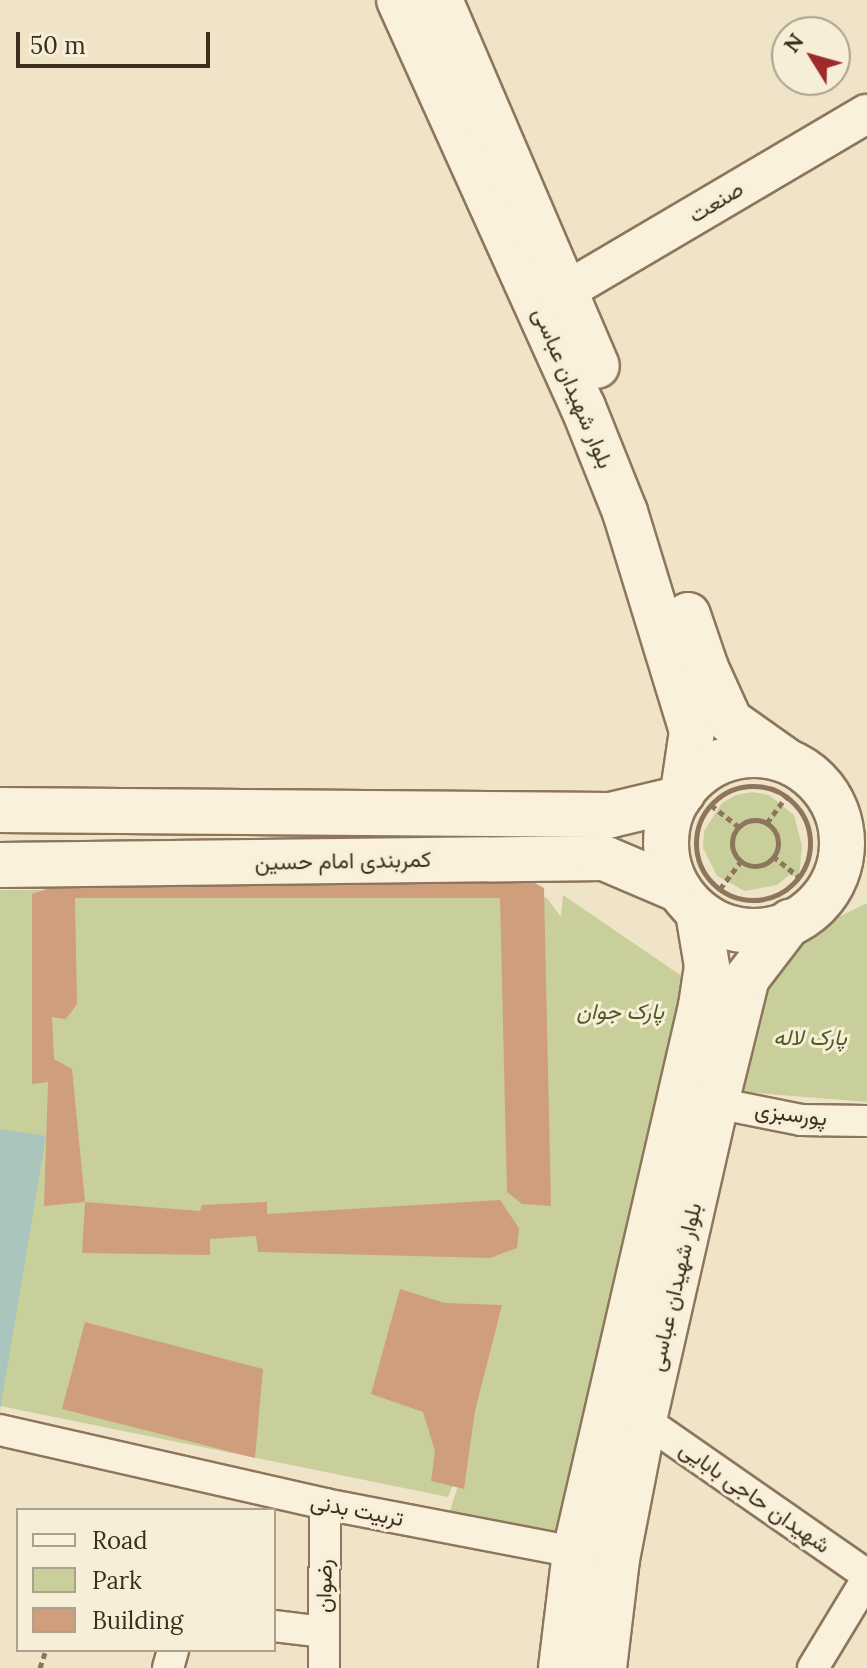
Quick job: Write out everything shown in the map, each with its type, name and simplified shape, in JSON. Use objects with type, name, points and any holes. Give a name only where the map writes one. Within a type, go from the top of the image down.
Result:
[{"type":"main road","name":"بلوار شهیدان عباسی","points":[[399,0],[583,407],[625,512],[692,731],[690,799],[666,833],[669,866],[699,897],[707,966],[701,1006],[575,1552],[561,1668]]},
{"type":"main road","name":"بلوار شهیدان عباسی","points":[[440,0],[566,291],[640,472],[706,668],[730,721],[798,781]]},
{"type":"main road","points":[[690,799],[715,763],[744,754],[773,756],[798,781],[837,810],[843,839],[839,868],[813,885],[806,914],[790,922]]},
{"type":"main road","points":[[798,781],[867,810]]},
{"type":"main road","name":"کمربندی امام حسین","points":[[0,810],[611,815],[690,799]]},
{"type":"main road","name":"کمربندی امام حسین","points":[[0,865],[604,858],[699,897],[723,926],[752,931],[790,922]]},
{"type":"main road","points":[[813,885],[867,880]]},
{"type":"main road","name":"بلوار شهیدان عباسی","points":[[604,1668],[617,1559],[644,1420],[747,978],[790,922]]},
{"type":"main road","points":[[575,1552],[617,1559]]},
{"type":"street","name":"صنعت","points":[[566,291],[867,114]]},
{"type":"street","name":"پورسبزی","points":[[716,1103],[801,1120],[867,1121]]},
{"type":"street","name":"شهیدان حاجی بابایی","points":[[644,1420],[867,1577]]},
{"type":"street","name":"تربیت بدنی","points":[[0,1430],[325,1504],[575,1552]]},
{"type":"street","name":"رضوان","points":[[324,1668],[325,1504]]},
{"type":"street","points":[[813,1668],[867,1577]]},
{"type":"street","points":[[276,1626],[323,1632]]},
{"type":"path","points":[[690,799],[725,793],[743,786],[798,781]]},
{"type":"path","points":[[767,823],[798,781]]},
{"type":"path","points":[[798,781],[810,837],[813,885]]},
{"type":"path","points":[[690,799],[739,827]]},
{"type":"path","points":[[690,799],[700,821],[696,850],[705,876],[699,897]]},
{"type":"path","points":[[756,819],[767,823],[778,838],[773,856],[758,866],[741,861],[732,845],[739,827],[756,819]]},
{"type":"path","points":[[773,856],[813,885]]},
{"type":"path","points":[[699,897],[741,861]]},
{"type":"path","points":[[699,897],[755,901],[813,885]]},
{"type":"green space","points":[[752,792],[769,795],[794,815],[802,846],[799,877],[789,875],[777,885],[745,891],[717,876],[703,848],[704,831],[722,803],[736,795]]},
{"type":"green space","name":"پارک جوان","points":[[515,889],[547,898],[561,917],[563,895],[695,985],[564,1533],[450,1511],[471,1444],[448,1497],[0,1406],[0,890]]},
{"type":"green space","name":"پارک لاله","points":[[867,903],[867,1102],[743,1092],[759,991],[802,935]]},
{"type":"water","points":[[0,1129],[46,1136],[0,1410]]},
{"type":"building","points":[[522,876],[544,888],[551,1206],[522,1204],[507,1192],[500,898],[75,898],[77,1004],[66,1019],[52,1017],[54,1059],[72,1069],[85,1202],[44,1206],[48,1082],[32,1084],[32,894],[55,886]]},
{"type":"building","points":[[500,1200],[519,1228],[517,1248],[490,1258],[258,1252],[256,1236],[210,1239],[210,1255],[82,1253],[85,1202],[200,1211],[202,1205],[267,1202],[267,1214]]},
{"type":"building","points":[[400,1289],[445,1303],[502,1305],[475,1411],[464,1489],[431,1481],[435,1451],[423,1412],[371,1394]]},
{"type":"building","points":[[85,1322],[263,1369],[255,1458],[62,1409]]}]
